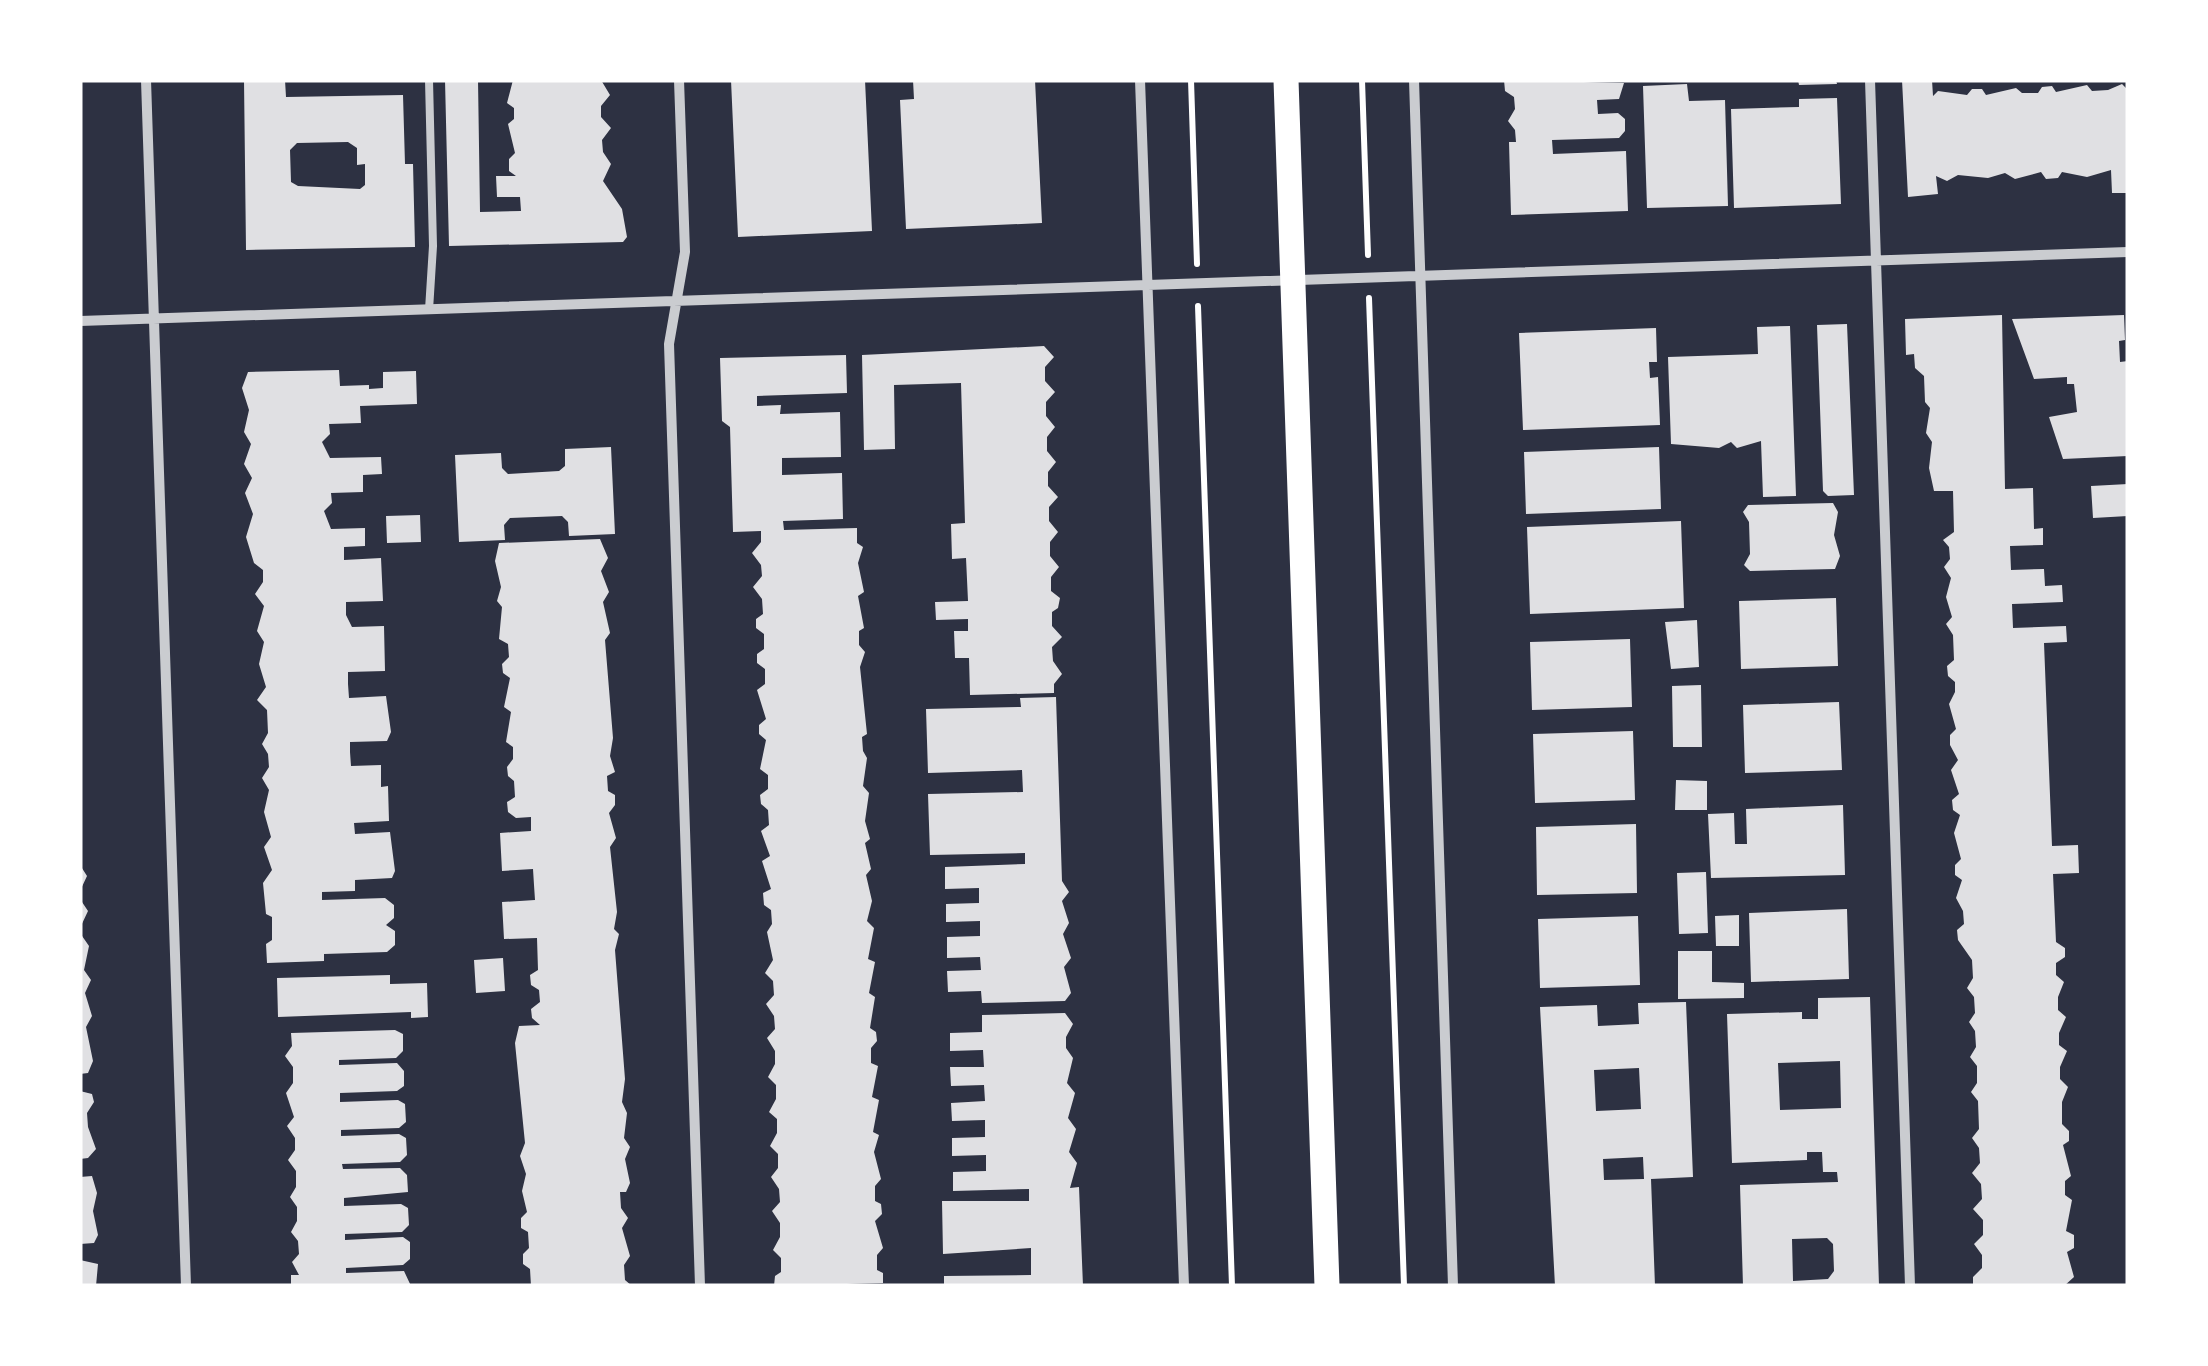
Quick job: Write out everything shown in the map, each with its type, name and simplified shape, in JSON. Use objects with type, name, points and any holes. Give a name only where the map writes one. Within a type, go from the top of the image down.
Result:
[{"type":"main road","points":[[1286,80],[1327,1286]]},
{"type":"street","points":[[146,80],[186,1286]]},
{"type":"street","points":[[680,80],[685,252],[669,344],[700,1286]]},
{"type":"street","points":[[1140,80],[1184,1286]]},
{"type":"street","points":[[1414,80],[1453,1286]]},
{"type":"street","points":[[1870,80],[1910,1286]]},
{"type":"street","points":[[80,321],[2128,252]]},
{"type":"lane","points":[[429,310],[433,246],[430,80]]},
{"type":"path","points":[[1191,80],[1196,250]]},
{"type":"path","points":[[1362,80],[1367,244]]},
{"type":"path","points":[[1369,304],[1404,1286]]},
{"type":"path","points":[[1198,309],[1232,1286]]},
{"type":"building","points":[[244,80],[285,80],[286,97],[403,95],[405,164],[413,164],[415,247],[246,250]],"holes":[[[348,142],[357,148],[357,165],[365,164],[365,185],[360,189],[298,186],[291,182],[290,150],[297,143]]]},
{"type":"building","points":[[445,80],[478,80],[480,212],[521,211],[520,197],[497,197],[496,176],[516,176],[509,171],[509,159],[515,153],[508,124],[514,119],[514,108],[507,103],[513,80],[601,80],[610,95],[601,106],[601,117],[611,128],[602,140],[603,152],[611,164],[603,181],[622,209],[627,237],[623,242],[449,246]]},
{"type":"building","points":[[731,80],[865,80],[872,231],[738,237]]},
{"type":"building","points":[[913,80],[1035,80],[1042,223],[906,229],[900,100],[914,99]]},
{"type":"building","points":[[1504,80],[1624,83],[1619,99],[1597,100],[1598,114],[1618,113],[1625,119],[1625,131],[1619,138],[1552,140],[1553,154],[1626,151],[1628,211],[1511,215],[1509,142],[1516,142],[1515,130],[1508,121],[1515,109],[1514,97],[1505,91]]},
{"type":"building","points":[[1798,80],[1836,80],[1837,84],[1799,85]]},
{"type":"building","points":[[1902,80],[1932,80],[1933,96],[1938,91],[1967,95],[1972,89],[1982,89],[1986,95],[2016,88],[2022,93],[2038,93],[2042,87],[2052,86],[2056,92],[2087,85],[2092,91],[2108,90],[2122,84],[2128,90],[2128,193],[2112,193],[2111,170],[2087,177],[2062,172],[2058,178],[2046,179],[2041,172],[2015,179],[2005,173],[1988,178],[1958,175],[1947,181],[1936,176],[1938,194],[1908,197]]},
{"type":"building","points":[[1687,84],[1689,101],[1725,100],[1728,206],[1647,208],[1643,86]]},
{"type":"building","points":[[1837,98],[1841,204],[1734,208],[1731,109],[1799,107],[1799,99]]},
{"type":"building","points":[[2002,315],[2005,489],[2033,488],[2034,529],[2043,528],[2043,545],[2010,546],[2011,570],[2044,569],[2045,586],[2062,585],[2063,602],[2012,604],[2013,628],[2066,626],[2067,642],[2044,643],[2052,846],[2078,845],[2079,873],[2053,874],[2056,942],[2065,948],[2065,957],[2056,963],[2056,975],[2064,982],[2058,1010],[2066,1017],[2059,1045],[2067,1051],[2060,1067],[2060,1079],[2068,1087],[2062,1102],[2062,1124],[2069,1131],[2069,1141],[2063,1145],[2071,1176],[2065,1181],[2065,1195],[2072,1200],[2066,1231],[2074,1235],[2074,1248],[2067,1252],[2074,1277],[2064,1286],[1973,1286],[1973,1277],[1982,1268],[1982,1255],[1974,1244],[1983,1235],[1983,1220],[1973,1209],[1982,1199],[1981,1184],[1972,1173],[1980,1163],[1979,1148],[1972,1138],[1979,1129],[1978,1101],[1971,1092],[1977,1083],[1977,1066],[1970,1057],[1976,1047],[1975,1031],[1969,1022],[1975,1013],[1974,997],[1967,988],[1973,978],[1972,960],[1958,940],[1957,930],[1964,924],[1956,898],[1962,880],[1955,875],[1955,865],[1961,859],[1954,833],[1960,815],[1953,810],[1952,800],[1959,794],[1951,770],[1958,760],[1950,745],[1950,735],[1956,729],[1949,704],[1955,682],[1948,676],[1947,666],[1954,660],[1953,635],[1946,624],[1952,617],[1946,597],[1951,578],[1944,567],[1950,559],[1949,547],[1943,540],[1954,532],[1953,491],[1934,491],[1929,468],[1932,442],[1926,433],[1930,408],[1925,402],[1924,376],[1915,368],[1914,354],[1906,355],[1905,319]]},
{"type":"building","points":[[2124,315],[2125,340],[2119,341],[2120,362],[2128,361],[2128,456],[2063,459],[2049,417],[2077,412],[2074,384],[2067,384],[2067,377],[2034,379],[2012,319]]},
{"type":"building","points":[[1847,324],[1854,495],[1828,496],[1823,491],[1817,325]]},
{"type":"building","points":[[1790,326],[1796,496],[1763,497],[1761,441],[1737,448],[1731,442],[1719,448],[1671,444],[1668,357],[1758,354],[1757,327]]},
{"type":"building","points":[[1656,328],[1657,362],[1649,362],[1650,378],[1658,377],[1660,425],[1523,430],[1519,333]]},
{"type":"building","points":[[1044,346],[1054,357],[1045,367],[1045,381],[1055,392],[1046,402],[1046,416],[1055,427],[1047,437],[1047,451],[1056,462],[1048,472],[1048,486],[1058,497],[1049,507],[1049,521],[1058,532],[1050,542],[1050,556],[1059,567],[1051,577],[1051,591],[1060,598],[1058,608],[1052,612],[1052,626],[1062,637],[1052,647],[1053,661],[1062,674],[1054,684],[1054,693],[970,695],[969,658],[955,658],[954,631],[968,631],[968,619],[936,620],[935,602],[968,601],[966,558],[952,559],[951,524],[965,523],[961,383],[894,385],[895,449],[864,450],[862,355]]},
{"type":"building","points":[[846,355],[847,393],[757,396],[757,406],[781,405],[780,414],[840,412],[841,457],[782,458],[782,475],[842,473],[843,519],[783,521],[784,530],[857,528],[857,543],[863,547],[858,563],[864,592],[858,596],[864,628],[859,631],[859,645],[865,652],[860,667],[867,734],[862,737],[867,758],[863,786],[869,793],[865,821],[870,839],[865,843],[872,901],[867,921],[874,928],[868,959],[875,962],[869,993],[875,997],[870,1028],[876,1032],[877,1041],[871,1048],[871,1063],[878,1066],[872,1097],[879,1100],[873,1132],[879,1135],[874,1152],[881,1179],[875,1186],[875,1201],[881,1204],[882,1214],[875,1221],[883,1248],[877,1255],[877,1270],[883,1273],[883,1283],[774,1286],[775,1276],[781,1272],[781,1258],[773,1250],[780,1237],[780,1223],[772,1211],[780,1202],[779,1189],[771,1177],[778,1168],[778,1154],[770,1146],[777,1133],[777,1119],[769,1112],[776,1099],[776,1085],[768,1077],[775,1064],[775,1051],[767,1038],[775,1029],[774,1016],[766,1004],[774,995],[773,981],[765,973],[773,960],[767,932],[772,924],[771,910],[764,905],[763,893],[771,889],[762,861],[770,856],[761,831],[769,825],[768,810],[761,804],[760,795],[768,789],[768,775],[760,769],[766,740],[759,734],[759,725],[766,719],[757,690],[765,684],[765,669],[757,663],[757,654],[764,649],[764,634],[756,628],[756,619],[763,614],[762,599],[753,587],[762,576],[761,565],[752,553],[761,542],[761,531],[733,532],[730,427],[722,421],[720,358]]},
{"type":"building","points":[[339,370],[340,386],[369,385],[369,389],[383,388],[383,372],[416,371],[417,404],[360,406],[361,423],[329,424],[330,434],[322,442],[330,458],[381,457],[382,474],[363,475],[363,492],[331,493],[332,503],[324,511],[331,529],[365,528],[365,546],[344,547],[344,560],[381,558],[383,601],[346,602],[346,615],[352,627],[384,626],[385,671],[348,672],[348,684],[349,698],[386,696],[391,732],[387,741],[350,742],[350,752],[351,766],[381,765],[381,787],[388,786],[389,821],[354,823],[355,834],[390,832],[395,871],[392,878],[355,880],[355,891],[322,892],[322,900],[385,898],[394,905],[394,918],[386,925],[395,931],[395,945],[387,952],[324,954],[324,961],[267,963],[266,944],[272,940],[272,917],[266,914],[263,883],[272,870],[264,847],[271,837],[264,812],[269,790],[262,778],[269,767],[268,754],[262,744],[268,733],[267,710],[257,700],[266,687],[259,664],[264,642],[257,631],[264,606],[255,594],[263,582],[263,570],[254,563],[246,537],[253,514],[245,493],[252,478],[244,464],[251,444],[244,432],[249,410],[242,388],[248,372]]},
{"type":"building","points":[[611,447],[615,534],[569,536],[568,522],[562,516],[510,518],[504,525],[505,540],[459,542],[455,455],[501,453],[502,468],[508,474],[559,471],[565,466],[565,449]]},
{"type":"building","points":[[1659,447],[1661,509],[1526,514],[1524,452]]},
{"type":"building","points":[[2128,484],[2128,516],[2093,518],[2091,486]]},
{"type":"building","points":[[1833,503],[1838,512],[1834,535],[1840,556],[1835,569],[1750,571],[1744,565],[1750,554],[1749,522],[1743,512],[1748,505]]},
{"type":"building","points":[[420,515],[421,542],[387,543],[386,516]]},
{"type":"building","points":[[1681,521],[1684,608],[1530,614],[1527,527]]},
{"type":"building","points":[[600,539],[608,558],[601,571],[609,592],[603,602],[610,633],[605,640],[613,738],[610,756],[615,772],[607,776],[608,791],[615,795],[615,805],[609,813],[616,838],[610,847],[617,912],[614,929],[619,934],[615,950],[625,1079],[622,1102],[627,1113],[624,1138],[630,1147],[625,1159],[630,1183],[626,1192],[620,1192],[621,1208],[628,1218],[622,1228],[630,1256],[624,1265],[625,1280],[632,1286],[531,1286],[530,1269],[523,1264],[523,1254],[529,1248],[528,1232],[521,1228],[521,1218],[527,1212],[522,1191],[526,1174],[520,1156],[525,1143],[515,1043],[519,1026],[540,1025],[532,1018],[531,1009],[540,1002],[539,990],[531,985],[530,975],[538,970],[537,938],[504,939],[502,902],[535,900],[533,869],[502,871],[500,833],[531,831],[531,817],[516,818],[508,812],[507,802],[515,797],[514,781],[508,776],[507,767],[513,759],[513,747],[506,742],[511,712],[504,707],[510,678],[503,673],[502,664],[509,657],[508,644],[499,639],[502,607],[497,601],[501,587],[495,561],[499,543]]},
{"type":"building","points":[[1836,598],[1838,666],[1741,669],[1739,601]]},
{"type":"building","points":[[1697,620],[1699,667],[1671,669],[1665,622]]},
{"type":"building","points":[[1630,639],[1632,707],[1532,710],[1530,642]]},
{"type":"building","points":[[1701,685],[1702,747],[1673,747],[1672,686]]},
{"type":"building","points":[[1056,697],[1062,881],[1069,892],[1062,901],[1069,923],[1063,934],[1071,958],[1064,967],[1071,993],[1065,1001],[982,1003],[981,991],[948,992],[947,971],[981,970],[980,957],[947,958],[947,937],[980,936],[980,921],[946,922],[946,904],[979,903],[979,888],[945,889],[945,867],[1025,864],[1025,853],[930,855],[928,794],[1023,792],[1022,770],[928,773],[926,709],[1021,707],[1020,698]]},
{"type":"building","points":[[1839,702],[1842,770],[1745,773],[1743,705]]},
{"type":"building","points":[[1633,731],[1635,800],[1535,803],[1533,734]]},
{"type":"building","points":[[1676,780],[1707,781],[1707,810],[1675,810]]},
{"type":"building","points":[[1843,805],[1845,875],[1711,878],[1708,814],[1734,813],[1735,844],[1747,844],[1746,809]]},
{"type":"building","points":[[1636,824],[1637,893],[1537,895],[1536,827]]},
{"type":"building","points":[[80,865],[87,876],[80,891]]},
{"type":"building","points":[[1706,872],[1708,933],[1679,934],[1677,873]]},
{"type":"building","points":[[80,899],[88,911],[80,928]]},
{"type":"building","points":[[1847,909],[1849,979],[1751,982],[1749,913]]},
{"type":"building","points":[[1739,915],[1739,946],[1716,946],[1715,916]]},
{"type":"building","points":[[1638,916],[1640,985],[1540,988],[1538,919]]},
{"type":"building","points":[[80,933],[89,946],[84,970],[91,980],[85,993],[92,1016],[86,1027],[93,1061],[88,1073],[80,1074]]},
{"type":"building","points":[[1678,951],[1712,951],[1712,982],[1744,983],[1744,998],[1678,999]]},
{"type":"building","points":[[503,958],[505,991],[476,993],[474,960]]},
{"type":"building","points":[[390,975],[390,984],[427,983],[428,1017],[411,1018],[411,1012],[278,1017],[277,978]]},
{"type":"building","points":[[1870,997],[1879,1286],[1743,1286],[1740,1185],[1838,1182],[1837,1172],[1823,1172],[1822,1152],[1807,1152],[1807,1160],[1732,1163],[1727,1014],[1802,1012],[1802,1019],[1818,1019],[1818,998]],"holes":[[[1840,1061],[1841,1108],[1780,1110],[1778,1063]],[[1827,1238],[1833,1244],[1834,1271],[1828,1279],[1793,1281],[1792,1239]]]},
{"type":"building","points":[[1686,1002],[1693,1177],[1651,1179],[1655,1286],[1555,1286],[1540,1007],[1597,1005],[1598,1026],[1639,1024],[1638,1003]],"holes":[[[1639,1068],[1641,1109],[1596,1111],[1594,1070]],[[1643,1157],[1644,1179],[1604,1180],[1603,1159]]]},
{"type":"building","points":[[1065,1013],[1073,1024],[1066,1037],[1066,1048],[1073,1058],[1067,1083],[1075,1093],[1068,1118],[1076,1129],[1069,1152],[1077,1163],[1070,1188],[1079,1187],[1083,1286],[944,1286],[944,1276],[1031,1275],[1031,1248],[943,1254],[942,1201],[1029,1201],[1029,1189],[953,1191],[953,1172],[986,1171],[986,1155],[952,1156],[952,1138],[985,1137],[985,1120],[952,1121],[951,1103],[985,1101],[984,1085],[951,1086],[950,1067],[984,1067],[983,1050],[950,1051],[950,1033],[982,1032],[982,1015]]},
{"type":"building","points":[[395,1030],[403,1034],[403,1051],[396,1058],[339,1060],[339,1065],[397,1063],[404,1071],[404,1086],[397,1091],[340,1093],[340,1102],[398,1100],[405,1104],[406,1122],[399,1128],[341,1130],[341,1136],[399,1134],[406,1138],[407,1155],[400,1162],[342,1164],[343,1169],[400,1168],[407,1175],[408,1192],[344,1198],[344,1206],[401,1204],[408,1208],[409,1225],[402,1232],[345,1234],[345,1240],[403,1237],[410,1242],[410,1259],[403,1265],[346,1268],[346,1273],[404,1271],[411,1286],[291,1286],[291,1275],[299,1275],[292,1262],[299,1254],[298,1241],[291,1232],[297,1221],[297,1207],[290,1197],[296,1187],[296,1171],[288,1160],[295,1150],[295,1138],[287,1126],[294,1117],[286,1093],[293,1083],[293,1067],[285,1056],[292,1046],[291,1033]]},
{"type":"building","points":[[80,1091],[92,1094],[88,1127],[96,1149],[88,1158],[80,1159]]},
{"type":"building","points":[[92,1176],[97,1193],[93,1211],[98,1235],[94,1243],[80,1244],[80,1177]]},
{"type":"building","points":[[80,1260],[98,1264],[96,1286],[80,1286]]}]
